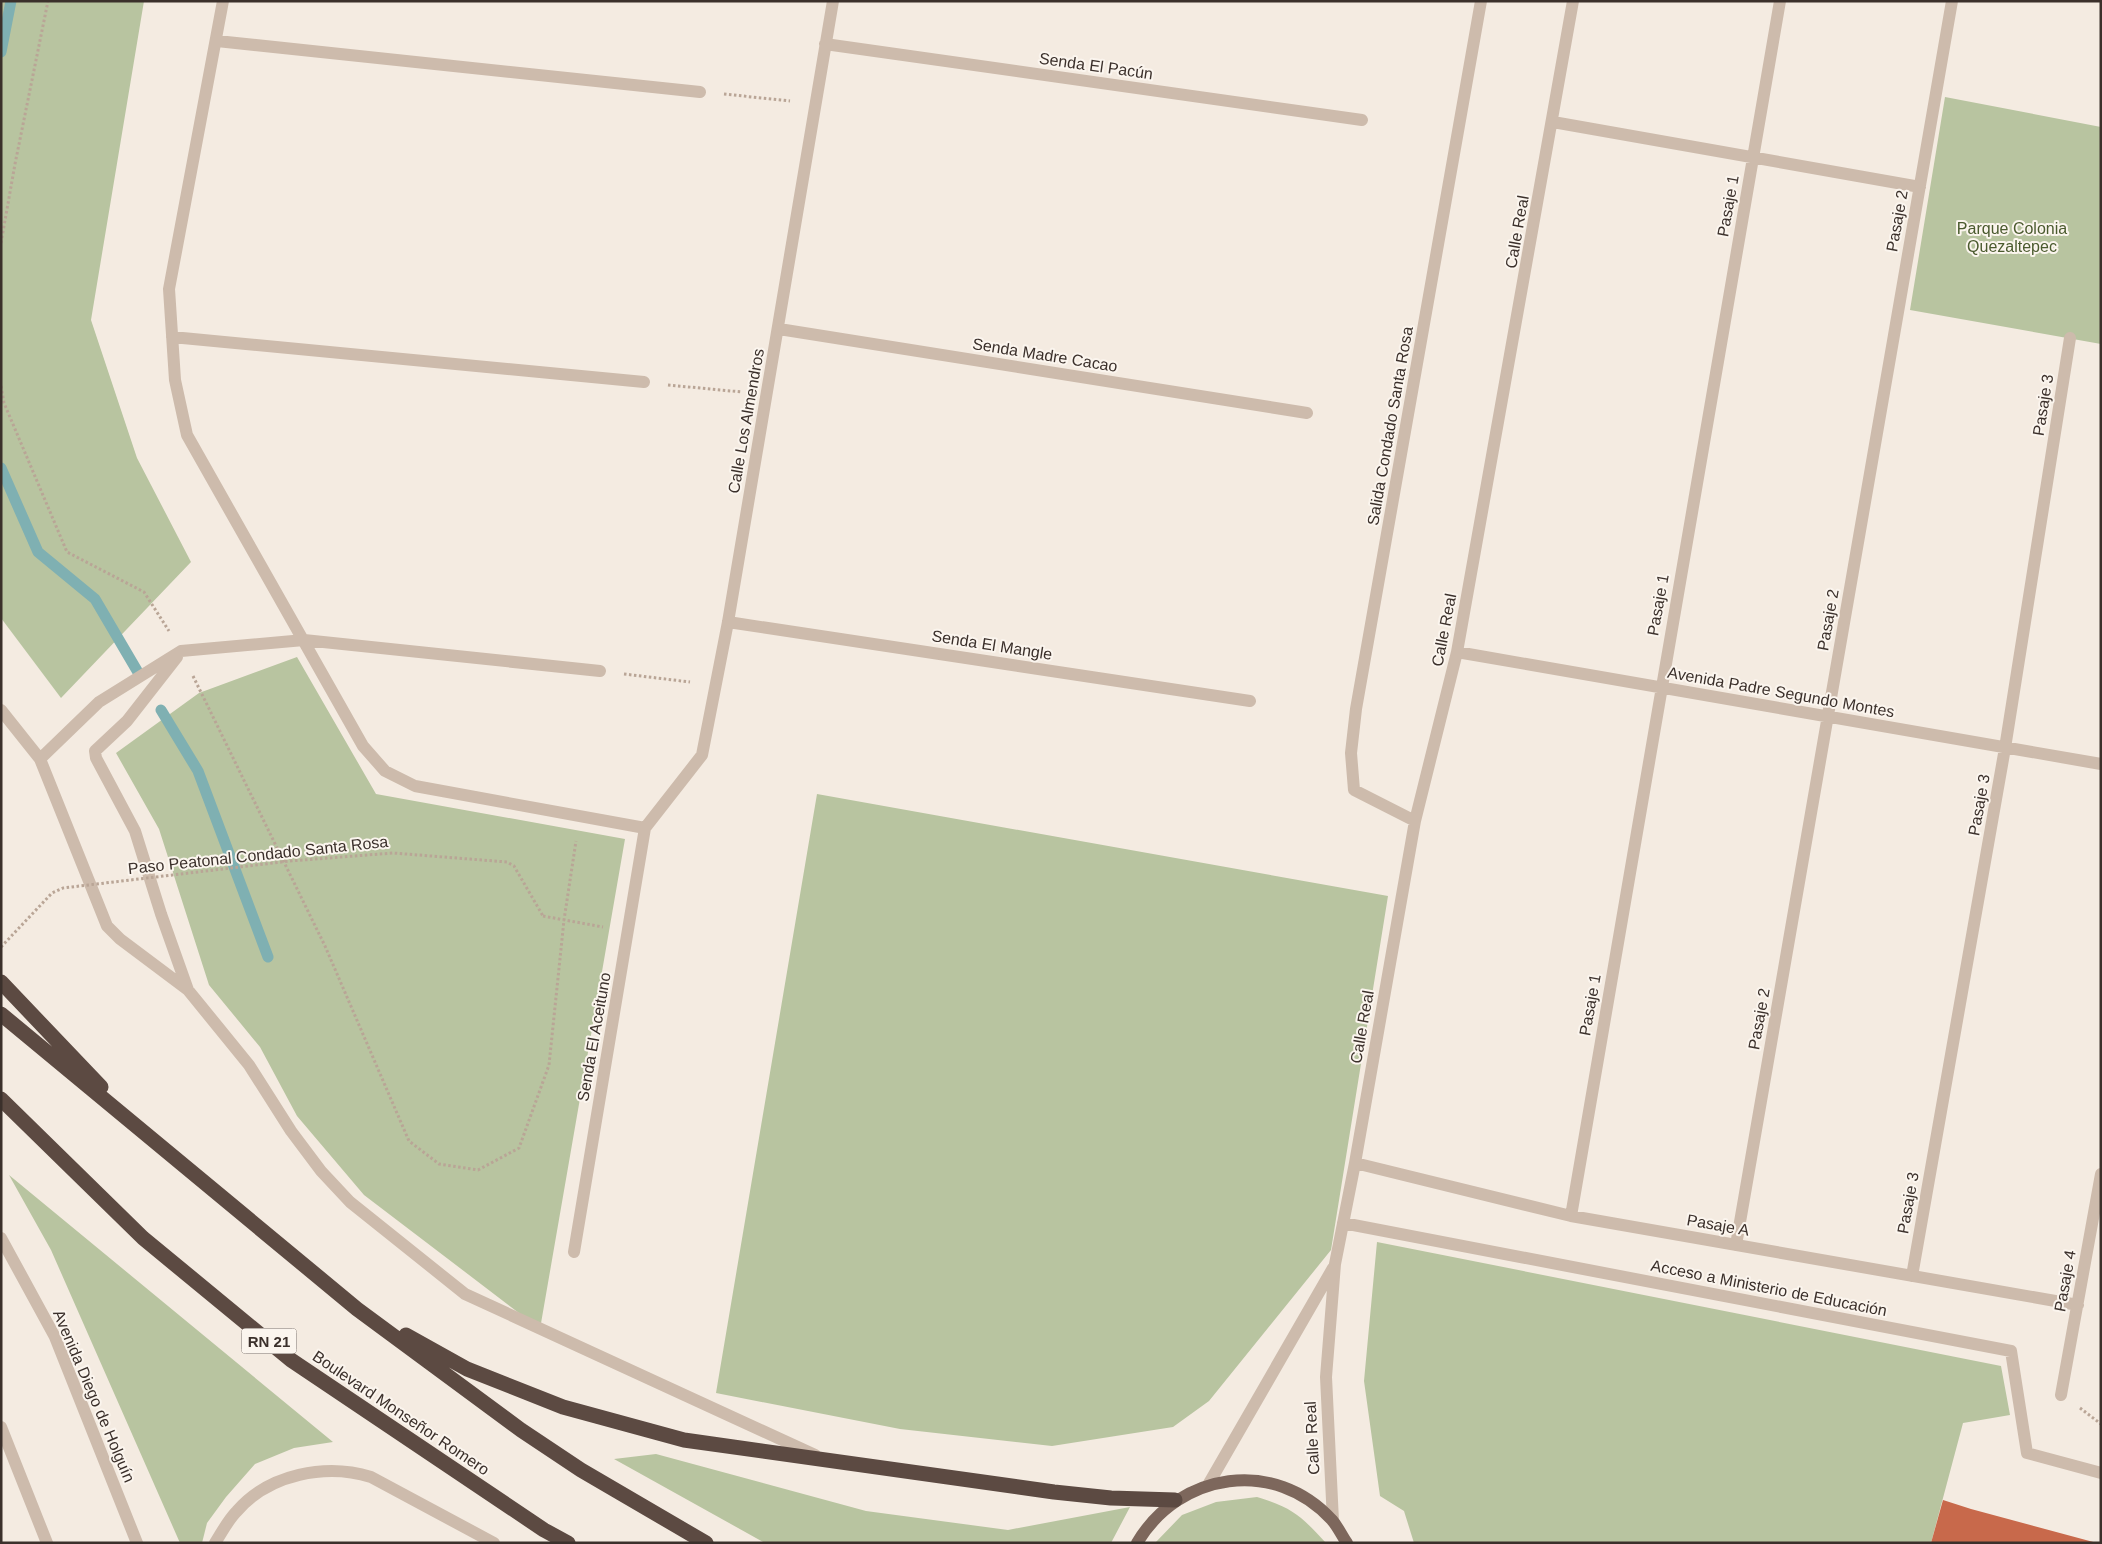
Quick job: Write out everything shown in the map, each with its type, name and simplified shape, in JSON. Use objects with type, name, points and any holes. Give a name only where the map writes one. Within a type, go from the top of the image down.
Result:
[{"type":"highway","points":[[1,982],[150,1139]]},
{"type":"highway","points":[[1,1014],[357,1309],[528,1435],[581,1470],[706,1543]]},
{"type":"highway","name":"Boulevard Monseñor Romero","points":[[1,1100],[143,1238],[291,1360],[536,1524],[568,1543]]},
{"type":"highway","points":[[357,1309],[466,1368],[563,1407],[684,1440],[1054,1492],[1110,1498],[1175,1500]]},
{"type":"main road","points":[[1138,1543],[1148,1525],[1175,1500],[1208,1485],[1244,1480],[1277,1485],[1308,1499],[1333,1521],[1347,1543]]},
{"type":"street","points":[[223,1],[169,289],[175,380],[187,435],[363,746],[385,771],[415,786],[645,828]]},
{"type":"street","name":"Calle Los Almendros","points":[[645,828],[702,755],[728,622],[779,329],[832,1]]},
{"type":"street","name":"Salida Condado Santa Rosa","points":[[1415,821],[1354,790],[1351,753],[1356,709],[1481,1]]},
{"type":"street","name":"Calle Real","points":[[1333,1521],[1326,1377],[1335,1264],[1356,1163],[1415,821],[1457,652],[1553,122],[1573,1]]},
{"type":"street","name":"Pasaje 1","points":[[1571,1216],[1660,688],[1780,1]]},
{"type":"street","name":"Pasaje 2","points":[[1736,1245],[1952,1]]},
{"type":"street","points":[[217,41],[700,92]]},
{"type":"street","name":"Senda El Pacún","points":[[825,44],[1362,120]]},
{"type":"street","points":[[1553,122],[1920,187]]},
{"type":"street","name":"Senda Madre Cacao","points":[[779,329],[1307,413]]},
{"type":"street","points":[[172,337],[644,382]]},
{"type":"street","name":"Pasaje 3","points":[[1912,1276],[2005,748],[2070,338]]},
{"type":"street","name":"Senda El Mangle","points":[[728,622],[1250,701]]},
{"type":"street","points":[[40,760],[99,702],[181,651],[304,640],[600,671]]},
{"type":"street","points":[[181,651],[127,721],[95,751],[96,758],[135,831],[160,914],[188,990]]},
{"type":"street","name":"Avenida Padre Segundo Montes","points":[[1457,652],[2101,764]]},
{"type":"street","points":[[1,710],[40,760],[107,926],[120,939],[188,990],[249,1065],[291,1131],[321,1171],[350,1202],[465,1294],[824,1460]]},
{"type":"street","name":"Senda El Aceituno","points":[[574,1252],[645,828]]},
{"type":"street","name":"Pasaje A","points":[[1356,1163],[1571,1216],[2078,1305]]},
{"type":"street","name":"Pasaje 4","points":[[2061,1395],[2078,1305],[2095,1236],[2101,1174]]},
{"type":"street","name":"Acceso a Ministerio de Educación","points":[[1343,1223],[2011,1351],[2027,1453],[2101,1473]]},
{"type":"street","name":"Avenida Diego de Holguín","points":[[1,1238],[55,1338],[137,1543]]},
{"type":"street","name":"Calle Real","points":[[1208,1485],[1335,1264]]},
{"type":"street","points":[[1,1427],[47,1543]]},
{"type":"street","points":[[215,1543],[237,1511],[252,1496],[291,1477],[331,1470],[353,1472],[371,1477],[494,1543]]},
{"type":"path","points":[[1,243],[48,1]]},
{"type":"path","points":[[700,92],[816,103]]},
{"type":"path","points":[[644,382],[767,394]]},
{"type":"path","points":[[1,386],[4,404],[67,552],[144,592],[181,651],[325,946],[409,1140],[439,1164],[478,1170],[519,1148],[549,1065],[564,920],[580,816]]},
{"type":"path","points":[[600,671],[716,685]]},
{"type":"path","name":"Paso Peatonal Condado Santa Rosa","points":[[1,947],[52,893],[63,888],[290,861],[394,853],[507,862],[514,866],[543,916],[564,920]]},
{"type":"path","points":[[564,920],[628,932]]},
{"type":"green space","points":[[1,1],[144,1],[91,320],[137,458],[191,562],[61,698],[1,618]]},
{"type":"green space","name":"Parque Colonia Quezaltepec","points":[[1945,97],[2101,127],[2101,344],[1910,310]]},
{"type":"green space","points":[[297,657],[376,794],[625,839],[540,1329],[364,1195],[297,1116],[260,1047],[209,985],[159,829],[116,753],[199,693]]},
{"type":"green space","points":[[817,794],[1388,896],[1331,1250],[1209,1401],[1173,1427],[1052,1446],[900,1429],[716,1393]]},
{"type":"green space","points":[[9,1175],[333,1442],[294,1448],[255,1464],[226,1497],[207,1523],[202,1543],[180,1543],[51,1250]]},
{"type":"green space","points":[[1377,1242],[2001,1366],[2010,1415],[1963,1423],[1931,1543],[1414,1543],[1404,1511],[1380,1496],[1364,1381]]},
{"type":"green space","points":[[656,1454],[866,1511],[1008,1530],[1130,1507],[1111,1543],[765,1543],[614,1459]]},
{"type":"green space","points":[[1257,1497],[1296,1514],[1326,1543],[1155,1543],[1182,1515],[1216,1502]]},
{"type":"building","points":[[1943,1500],[1971,1509],[2097,1543],[1931,1543]]},
{"type":"waterway","points":[[1,52],[11,1]]},
{"type":"waterway","points":[[1,468],[38,552],[95,599],[139,674]]},
{"type":"waterway","points":[[161,710],[198,771],[268,957]]}]
